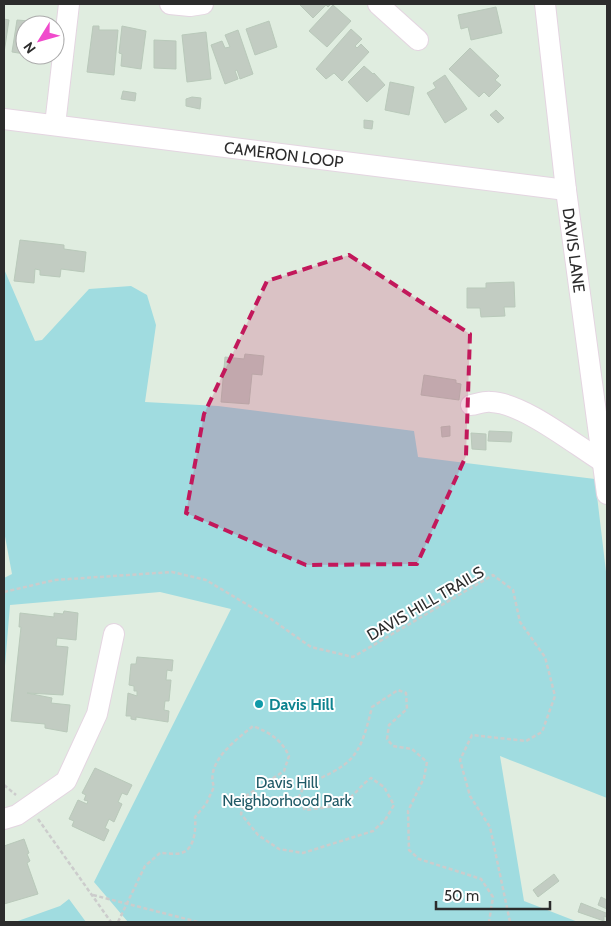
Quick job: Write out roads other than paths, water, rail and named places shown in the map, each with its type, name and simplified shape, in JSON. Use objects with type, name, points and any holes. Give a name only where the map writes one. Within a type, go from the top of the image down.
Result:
[{"type":"street","points":[[55,125],[69,4]]},
{"type":"street","points":[[170,4],[190,6],[203,4]]},
{"type":"street","points":[[378,4],[418,40]]},
{"type":"street","name":"DAVIS LANE","points":[[545,4],[566,190],[607,494]]},
{"type":"street","name":"CAMERON LOOP","points":[[4,120],[566,190]]},
{"type":"street","points":[[472,405],[490,402],[512,407],[539,421],[603,462]]},
{"type":"street","points":[[4,819],[17,815],[66,781],[98,714],[114,634]]},
{"type":"place","name":"Davis Hill","points":[[259,704]]},
{"type":"park label","name":"Davis Hill Neighborhood Park","points":[[287,791]]}]
